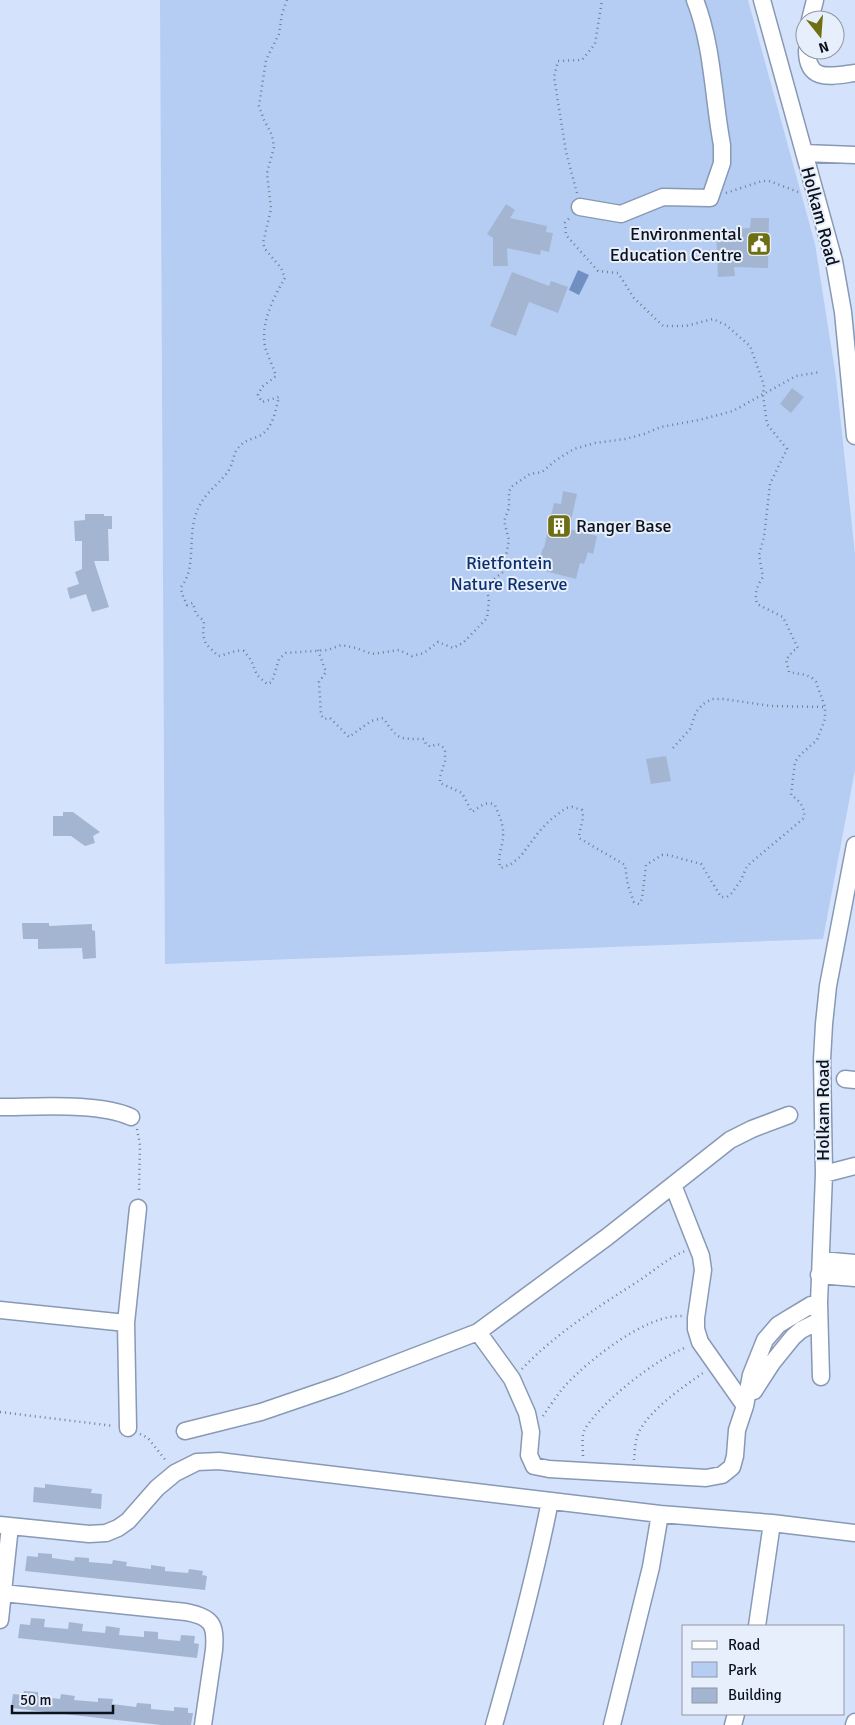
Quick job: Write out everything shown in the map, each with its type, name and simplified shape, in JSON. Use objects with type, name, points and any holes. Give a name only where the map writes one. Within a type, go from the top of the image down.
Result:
[{"type":"street","points":[[580,207],[621,214],[664,197],[710,198],[722,163],[722,145],[706,41],[695,0]]},
{"type":"street","name":"Holkam Road","points":[[762,0],[834,261],[842,312],[854,428]]},
{"type":"street","points":[[808,60],[811,70],[815,73],[828,75],[855,73]]},
{"type":"street","points":[[804,153],[855,155]]},
{"type":"street","name":"Holkam Road","points":[[821,1377],[819,1303],[824,1174],[822,1060],[824,1024],[828,986],[855,845]]},
{"type":"street","points":[[0,1107],[84,1107],[122,1112],[131,1117]]},
{"type":"street","points":[[185,1431],[261,1412],[340,1385],[478,1332],[607,1237],[730,1140],[752,1129],[789,1115]]},
{"type":"street","points":[[824,1174],[855,1166]]},
{"type":"street","points":[[673,1185],[699,1248],[703,1270],[696,1318],[696,1329],[700,1342],[745,1406]]},
{"type":"street","points":[[128,1428],[126,1323],[138,1208]]},
{"type":"street","points":[[821,1261],[855,1254]]},
{"type":"street","points":[[821,1261],[855,1263]]},
{"type":"street","points":[[821,1261],[855,1278]]},
{"type":"street","points":[[478,1332],[512,1379],[527,1413],[531,1432],[529,1455],[534,1466],[549,1469],[706,1478],[722,1475],[732,1467],[737,1430],[745,1406],[751,1375],[765,1340],[778,1325],[819,1303]]},
{"type":"street","points":[[0,1310],[126,1323]]},
{"type":"street","points":[[745,1406],[766,1371],[788,1344],[801,1330],[819,1320]]},
{"type":"street","points":[[0,1620],[3,1593],[5,1526],[89,1534],[106,1533],[118,1528],[128,1520],[157,1488],[175,1474],[197,1462],[219,1461],[550,1502],[855,1533]]},
{"type":"street","points":[[494,1725],[538,1559],[550,1502]]},
{"type":"street","points":[[612,1725],[650,1567],[660,1514]]},
{"type":"street","points":[[757,1625],[772,1524]]},
{"type":"street","points":[[3,1593],[186,1612],[201,1615],[209,1620],[215,1637],[202,1725]]},
{"type":"path","points":[[287,0],[282,14],[279,34],[266,60],[259,106],[272,135],[274,147],[267,172],[271,209],[263,243],[265,249],[281,268],[285,278],[276,293],[265,324],[266,348],[276,376],[262,387],[258,395],[262,402],[279,397],[267,432],[243,442],[234,452],[230,468],[200,505],[193,521],[191,563],[187,580],[181,587],[188,606],[193,603],[196,614],[204,621],[203,636],[206,644],[218,656],[244,650],[251,660],[257,675],[267,684],[272,682],[279,659],[286,653],[328,650],[340,645],[372,654],[399,650],[412,656],[424,653],[438,642],[453,648],[463,643],[487,618],[489,601],[488,583],[503,572],[509,540],[504,521],[509,508],[509,492],[511,487],[530,474],[542,472],[556,460],[574,449],[644,434],[660,427],[733,412],[796,376],[820,372]]},
{"type":"path","points":[[318,650],[326,672],[319,682],[320,714],[324,719],[330,718],[349,737],[371,721],[383,718],[396,736],[401,739],[424,739],[426,744],[431,746],[441,745],[445,749],[445,761],[440,783],[462,793],[472,812],[485,803],[496,804],[503,836],[498,863],[501,868],[511,864],[520,857],[549,821],[566,808],[572,807],[582,810],[584,816],[579,838],[625,865],[628,886],[634,902],[639,904],[642,899],[646,865],[662,855],[701,864],[722,897],[727,897],[742,880],[748,866],[804,818],[801,802],[791,794],[795,762],[817,740],[825,719],[825,708],[816,682],[812,678],[789,672],[786,660],[798,648],[783,617],[757,604],[757,587],[763,577],[759,555],[764,537],[770,484],[787,449],[767,424],[762,375],[750,346],[726,325],[713,319],[686,326],[663,326],[634,298],[618,273],[598,271],[566,235],[565,223],[580,207],[566,152],[554,77],[558,61],[582,60],[595,44],[602,0]]},
{"type":"path","points":[[710,198],[762,181],[775,182],[798,193],[815,192]]},
{"type":"path","points":[[673,748],[690,729],[696,712],[703,704],[712,699],[771,706],[825,708]]},
{"type":"path","points":[[131,1117],[135,1124],[140,1145],[138,1208]]},
{"type":"path","points":[[512,1379],[539,1351],[579,1320],[674,1256],[699,1248]]},
{"type":"path","points":[[531,1432],[563,1388],[596,1357],[647,1324],[680,1315],[696,1318]]},
{"type":"path","points":[[583,1470],[584,1431],[598,1412],[640,1374],[683,1348],[700,1342]]},
{"type":"path","points":[[632,1474],[636,1438],[640,1430],[650,1417],[676,1392],[715,1365]]},
{"type":"path","points":[[0,1412],[128,1428],[148,1438],[175,1474]]},
{"type":"green space","name":"Rietfontein Nature Reserve","points":[[160,0],[748,0],[815,244],[836,377],[855,554],[855,770],[823,939],[165,964]]},
{"type":"shaded area","points":[[578,270],[589,275],[579,295],[569,290]]},
{"type":"building","points":[[506,204],[515,210],[510,218],[547,226],[546,232],[553,233],[549,252],[541,250],[540,255],[507,248],[508,266],[493,266],[493,238],[487,234]]},
{"type":"building","points":[[751,218],[769,218],[768,268],[734,267],[735,276],[718,277],[716,230],[750,228]]},
{"type":"building","points":[[512,272],[549,286],[551,281],[568,287],[558,313],[529,302],[516,336],[490,326]]},
{"type":"building","points":[[792,388],[804,397],[791,413],[780,404]]},
{"type":"building","points":[[563,491],[577,494],[569,529],[597,536],[593,554],[588,552],[584,564],[580,563],[576,579],[537,569],[544,548],[554,503],[561,504]]},
{"type":"building","points":[[85,514],[112,516],[112,529],[108,529],[109,561],[94,561],[109,607],[92,612],[86,594],[70,599],[67,588],[79,584],[75,572],[82,569],[82,541],[75,541],[74,521],[85,520]]},
{"type":"building","points":[[666,756],[671,781],[651,784],[646,759]]},
{"type":"building","points":[[63,812],[73,812],[100,832],[93,836],[95,843],[85,846],[71,836],[53,836],[53,816],[63,816]]},
{"type":"building","points":[[22,923],[49,923],[49,926],[92,924],[92,930],[95,931],[96,958],[83,959],[82,948],[38,949],[38,939],[23,939]]},
{"type":"building","points":[[45,1484],[92,1489],[91,1493],[102,1494],[101,1509],[33,1502],[34,1487],[45,1488]]},
{"type":"building","points":[[38,1553],[52,1554],[52,1558],[74,1561],[75,1557],[89,1558],[89,1562],[112,1564],[113,1560],[127,1562],[126,1566],[151,1569],[151,1565],[165,1567],[165,1571],[188,1573],[189,1569],[203,1571],[202,1575],[207,1576],[205,1590],[25,1571],[27,1556],[38,1557]]},
{"type":"building","points":[[31,1618],[45,1619],[44,1627],[68,1629],[69,1622],[83,1624],[82,1631],[105,1633],[106,1626],[120,1628],[119,1635],[144,1637],[144,1631],[158,1632],[158,1639],[180,1641],[181,1635],[195,1636],[194,1643],[199,1644],[197,1658],[18,1638],[20,1624],[30,1625]]},
{"type":"building","points":[[24,1691],[38,1692],[38,1696],[60,1699],[61,1694],[75,1696],[74,1700],[98,1702],[98,1698],[113,1699],[112,1704],[136,1707],[137,1703],[151,1704],[151,1709],[174,1711],[174,1707],[188,1708],[188,1713],[193,1713],[191,1725],[161,1725],[11,1708],[13,1694],[23,1695]]},
{"type":"place","name":"Environmental Education Centre","points":[[759,244]]},
{"type":"place","name":"Ranger Base","points":[[559,526]]}]
